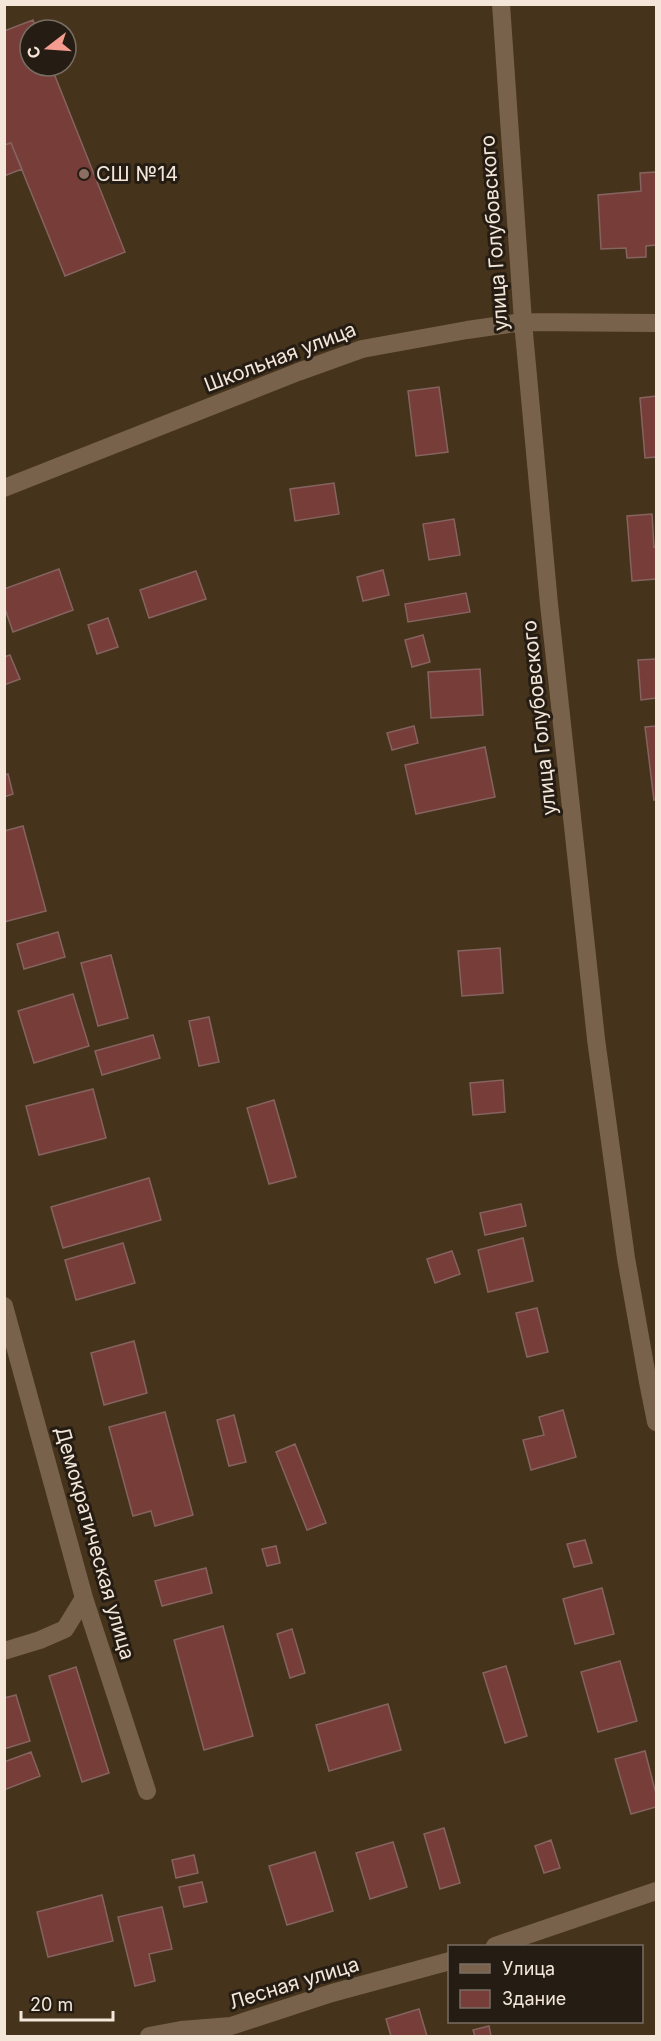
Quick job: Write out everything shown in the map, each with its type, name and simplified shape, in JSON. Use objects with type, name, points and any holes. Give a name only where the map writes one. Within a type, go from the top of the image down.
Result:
[{"type":"street","name":"улица Голубовского","points":[[501,4],[523,322],[549,604],[597,1039],[626,1258],[657,1422]]},
{"type":"street","name":"Школьная улица","points":[[4,488],[362,349],[523,322],[657,323]]},
{"type":"street","name":"Демократическая улица","points":[[4,1306],[84,1598],[147,1791]]},
{"type":"street","points":[[4,1651],[66,1629],[84,1598]]},
{"type":"street","points":[[501,1945],[657,1891]]},
{"type":"street","name":"Лесная улица","points":[[149,2037],[181,2030],[232,2031],[332,1993],[448,1962]]},
{"type":"building","points":[[18,26],[18,78],[56,78],[125,252],[65,276],[11,143],[4,145],[4,31]]},
{"type":"building","points":[[11,143],[22,169],[4,176],[4,145]]},
{"type":"building","points":[[656,172],[656,245],[646,246],[646,257],[627,258],[626,248],[601,249],[598,195],[641,191],[640,173]]},
{"type":"building","points":[[439,387],[448,452],[416,456],[408,391]]},
{"type":"building","points":[[656,396],[656,457],[645,458],[640,398]]},
{"type":"building","points":[[334,483],[339,514],[295,521],[290,489]]},
{"type":"building","points":[[652,514],[654,547],[656,546],[656,579],[632,581],[627,516]]},
{"type":"building","points":[[454,519],[460,555],[429,560],[423,524]]},
{"type":"building","points":[[59,569],[73,610],[13,632],[4,606],[4,589]]},
{"type":"building","points":[[383,570],[389,595],[363,601],[357,577]]},
{"type":"building","points":[[196,571],[206,599],[149,618],[140,590]]},
{"type":"building","points":[[466,593],[470,612],[408,622],[405,604]]},
{"type":"building","points":[[108,618],[118,647],[97,654],[88,625]]},
{"type":"building","points":[[423,635],[430,662],[412,667],[405,640]]},
{"type":"building","points":[[10,655],[20,679],[4,685],[4,657]]},
{"type":"building","points":[[656,659],[656,698],[641,700],[638,660]]},
{"type":"building","points":[[480,669],[483,715],[431,718],[428,672]]},
{"type":"building","points":[[414,726],[418,743],[392,750],[387,733]]},
{"type":"building","points":[[656,726],[656,799],[654,800],[645,727]]},
{"type":"building","points":[[485,747],[495,797],[416,814],[405,765]]},
{"type":"building","points":[[8,774],[13,794],[4,797],[4,775]]},
{"type":"building","points":[[23,826],[46,911],[4,922],[4,831]]},
{"type":"building","points":[[58,932],[65,957],[24,969],[17,944]]},
{"type":"building","points":[[500,948],[503,993],[462,996],[458,951]]},
{"type":"building","points":[[111,955],[128,1018],[98,1026],[81,963]]},
{"type":"building","points":[[73,994],[89,1046],[34,1063],[18,1011]]},
{"type":"building","points":[[209,1017],[219,1062],[199,1066],[189,1021]]},
{"type":"building","points":[[153,1035],[160,1058],[102,1075],[95,1051]]},
{"type":"building","points":[[503,1080],[505,1112],[473,1115],[470,1083]]},
{"type":"building","points":[[93,1089],[106,1138],[39,1155],[26,1106]]},
{"type":"building","points":[[274,1100],[296,1177],[269,1184],[247,1108]]},
{"type":"building","points":[[149,1178],[161,1220],[63,1248],[51,1207]]},
{"type":"building","points":[[521,1204],[526,1226],[485,1235],[480,1213]]},
{"type":"building","points":[[523,1238],[533,1281],[488,1292],[478,1250]]},
{"type":"building","points":[[123,1243],[135,1283],[76,1300],[65,1260]]},
{"type":"building","points":[[452,1251],[460,1274],[435,1283],[427,1259]]},
{"type":"building","points":[[537,1308],[548,1352],[527,1357],[516,1313]]},
{"type":"building","points":[[134,1341],[147,1393],[104,1405],[91,1353]]},
{"type":"building","points":[[563,1410],[576,1457],[531,1470],[523,1440],[544,1435],[539,1417]]},
{"type":"building","points":[[165,1412],[193,1515],[155,1526],[151,1511],[133,1516],[109,1427]]},
{"type":"building","points":[[234,1415],[246,1462],[229,1466],[217,1420]]},
{"type":"building","points":[[295,1444],[326,1523],[307,1530],[276,1452]]},
{"type":"building","points":[[585,1540],[592,1563],[574,1567],[567,1544]]},
{"type":"building","points":[[276,1546],[280,1563],[267,1566],[262,1549]]},
{"type":"building","points":[[206,1568],[212,1593],[162,1606],[155,1581]]},
{"type":"building","points":[[602,1588],[614,1634],[575,1644],[563,1599]]},
{"type":"building","points":[[223,1626],[253,1736],[204,1750],[174,1640]]},
{"type":"building","points":[[292,1629],[305,1673],[290,1678],[277,1634]]},
{"type":"building","points":[[620,1661],[637,1721],[598,1732],[581,1672]]},
{"type":"building","points":[[506,1666],[527,1736],[505,1743],[483,1673]]},
{"type":"building","points":[[76,1667],[109,1773],[82,1782],[49,1676]]},
{"type":"building","points":[[16,1695],[30,1741],[4,1749],[4,1698]]},
{"type":"building","points":[[388,1704],[401,1750],[329,1771],[316,1725]]},
{"type":"building","points":[[645,1751],[656,1794],[656,1807],[631,1814],[615,1759]]},
{"type":"building","points":[[31,1752],[40,1776],[4,1790],[4,1762]]},
{"type":"building","points":[[444,1828],[460,1883],[440,1889],[424,1834]]},
{"type":"building","points":[[551,1840],[560,1868],[544,1873],[535,1846]]},
{"type":"building","points":[[393,1842],[407,1887],[370,1899],[356,1853]]},
{"type":"building","points":[[315,1852],[333,1911],[287,1925],[269,1866]]},
{"type":"building","points":[[194,1855],[198,1873],[176,1878],[172,1860]]},
{"type":"building","points":[[202,1882],[207,1902],[184,1907],[179,1887]]},
{"type":"building","points":[[102,1895],[113,1941],[48,1957],[37,1912]]},
{"type":"building","points":[[162,1907],[172,1949],[149,1954],[155,1981],[135,1986],[118,1917]]},
{"type":"building","points":[[419,2009],[427,2036],[391,2036],[386,2019]]},
{"type":"building","points":[[489,2026],[491,2036],[475,2036],[473,2030]]},
{"type":"place","name":"СШ №14","points":[[84,174]]}]
